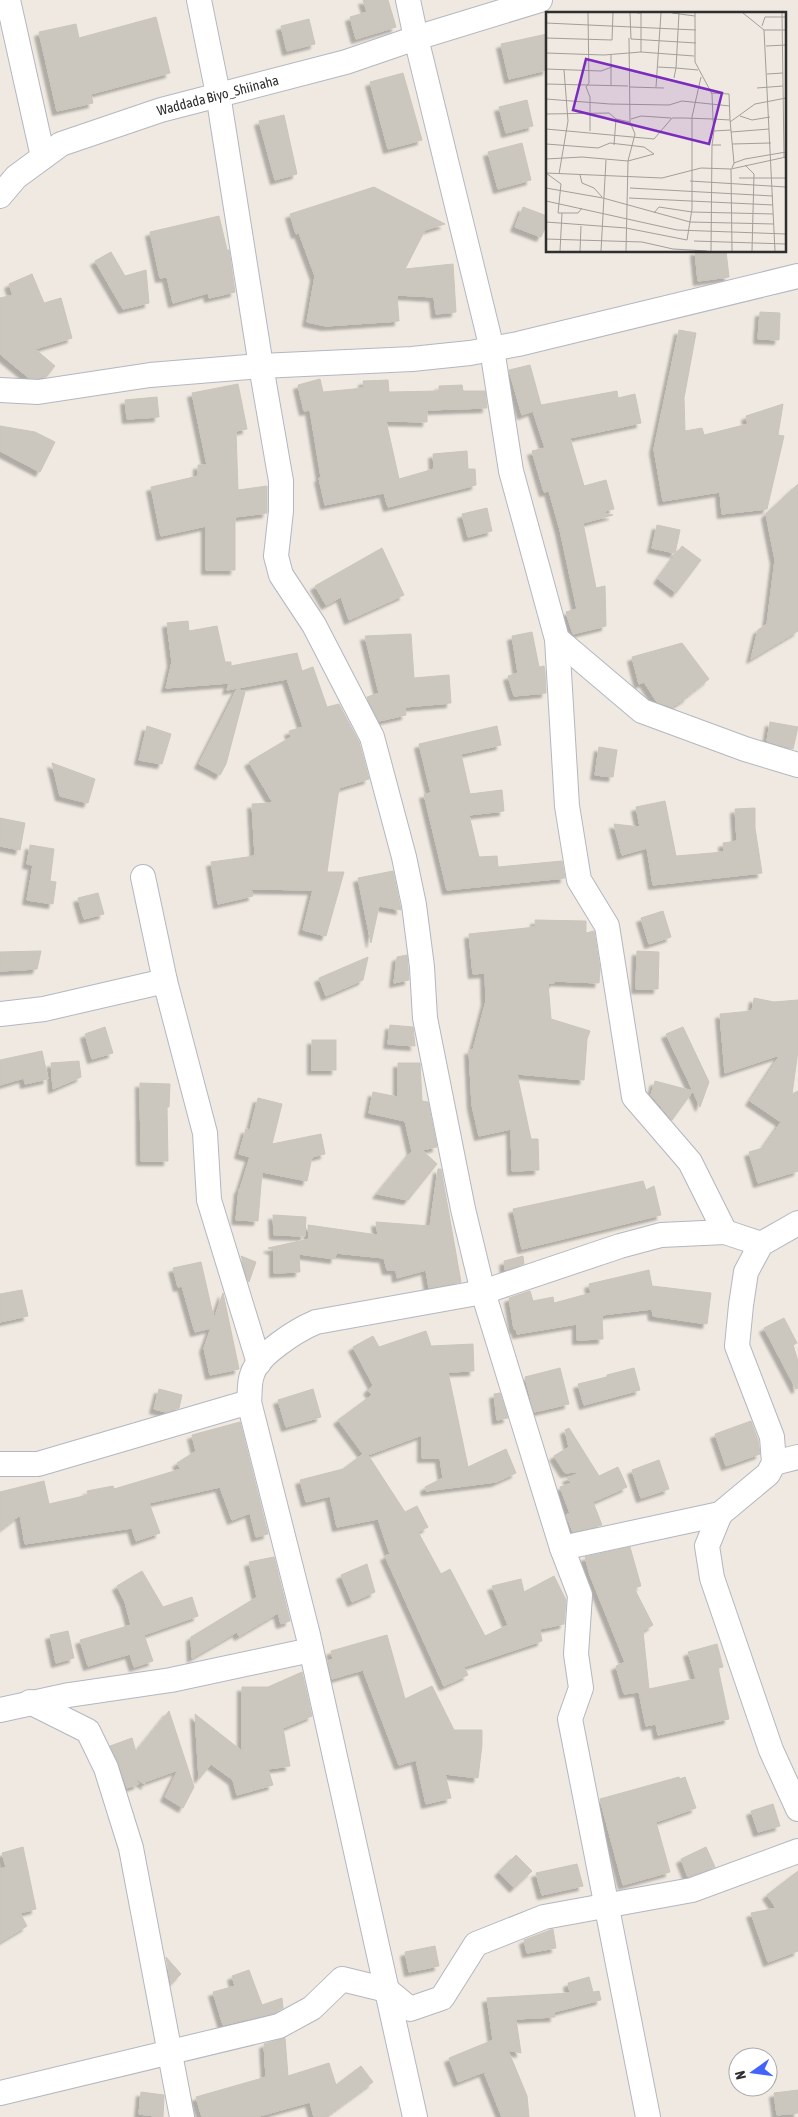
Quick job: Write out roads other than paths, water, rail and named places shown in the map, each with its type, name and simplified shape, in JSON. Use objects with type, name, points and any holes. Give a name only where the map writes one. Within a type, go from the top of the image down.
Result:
[{"type":"street","points":[[8,0],[43,158]]},
{"type":"street","points":[[199,0],[218,94],[281,481],[281,510],[276,556],[281,575],[314,625],[372,737],[414,905],[422,967],[425,1018],[463,1209],[483,1292],[562,1548],[580,1595],[576,1654],[581,1688],[570,1719],[648,2117]]},
{"type":"street","points":[[408,0],[492,349],[511,471],[557,638],[567,806],[579,880],[607,926],[634,1097],[690,1162],[725,1232]]},
{"type":"street","name":"Waddada Biyo_Shiinaha","points":[[0,196],[16,177],[61,144],[160,110],[346,62],[416,38],[540,0]]},
{"type":"street","points":[[0,390],[38,392],[150,375],[261,366],[412,359],[492,349],[528,342],[798,276]]},
{"type":"street","points":[[557,638],[642,711],[745,749],[798,765]]},
{"type":"street","points":[[144,877],[165,981],[205,1134],[209,1200],[259,1363]]},
{"type":"street","points":[[0,1014],[44,1009],[165,981]]},
{"type":"street","points":[[562,1548],[720,1514],[768,1474],[774,1463],[772,1437],[737,1346],[746,1272],[761,1244],[798,1223]]},
{"type":"street","points":[[415,2117],[311,1650],[249,1402],[252,1373],[276,1345],[316,1322],[483,1292],[661,1234],[725,1232],[761,1244]]},
{"type":"street","points":[[0,1464],[38,1464],[249,1402]]},
{"type":"street","points":[[774,1463],[798,1457]]},
{"type":"street","points":[[720,1514],[707,1546],[712,1578],[771,1750],[798,1810]]},
{"type":"street","points":[[0,1710],[30,1702],[170,1680],[311,1650]]},
{"type":"street","points":[[30,1702],[88,1731],[106,1768],[131,1848],[182,2117]]},
{"type":"street","points":[[0,2093],[168,2051],[279,2026],[312,2008],[342,1980],[387,1990],[410,2009],[442,1998],[476,1944],[544,1916],[692,1890],[798,1851]]}]
